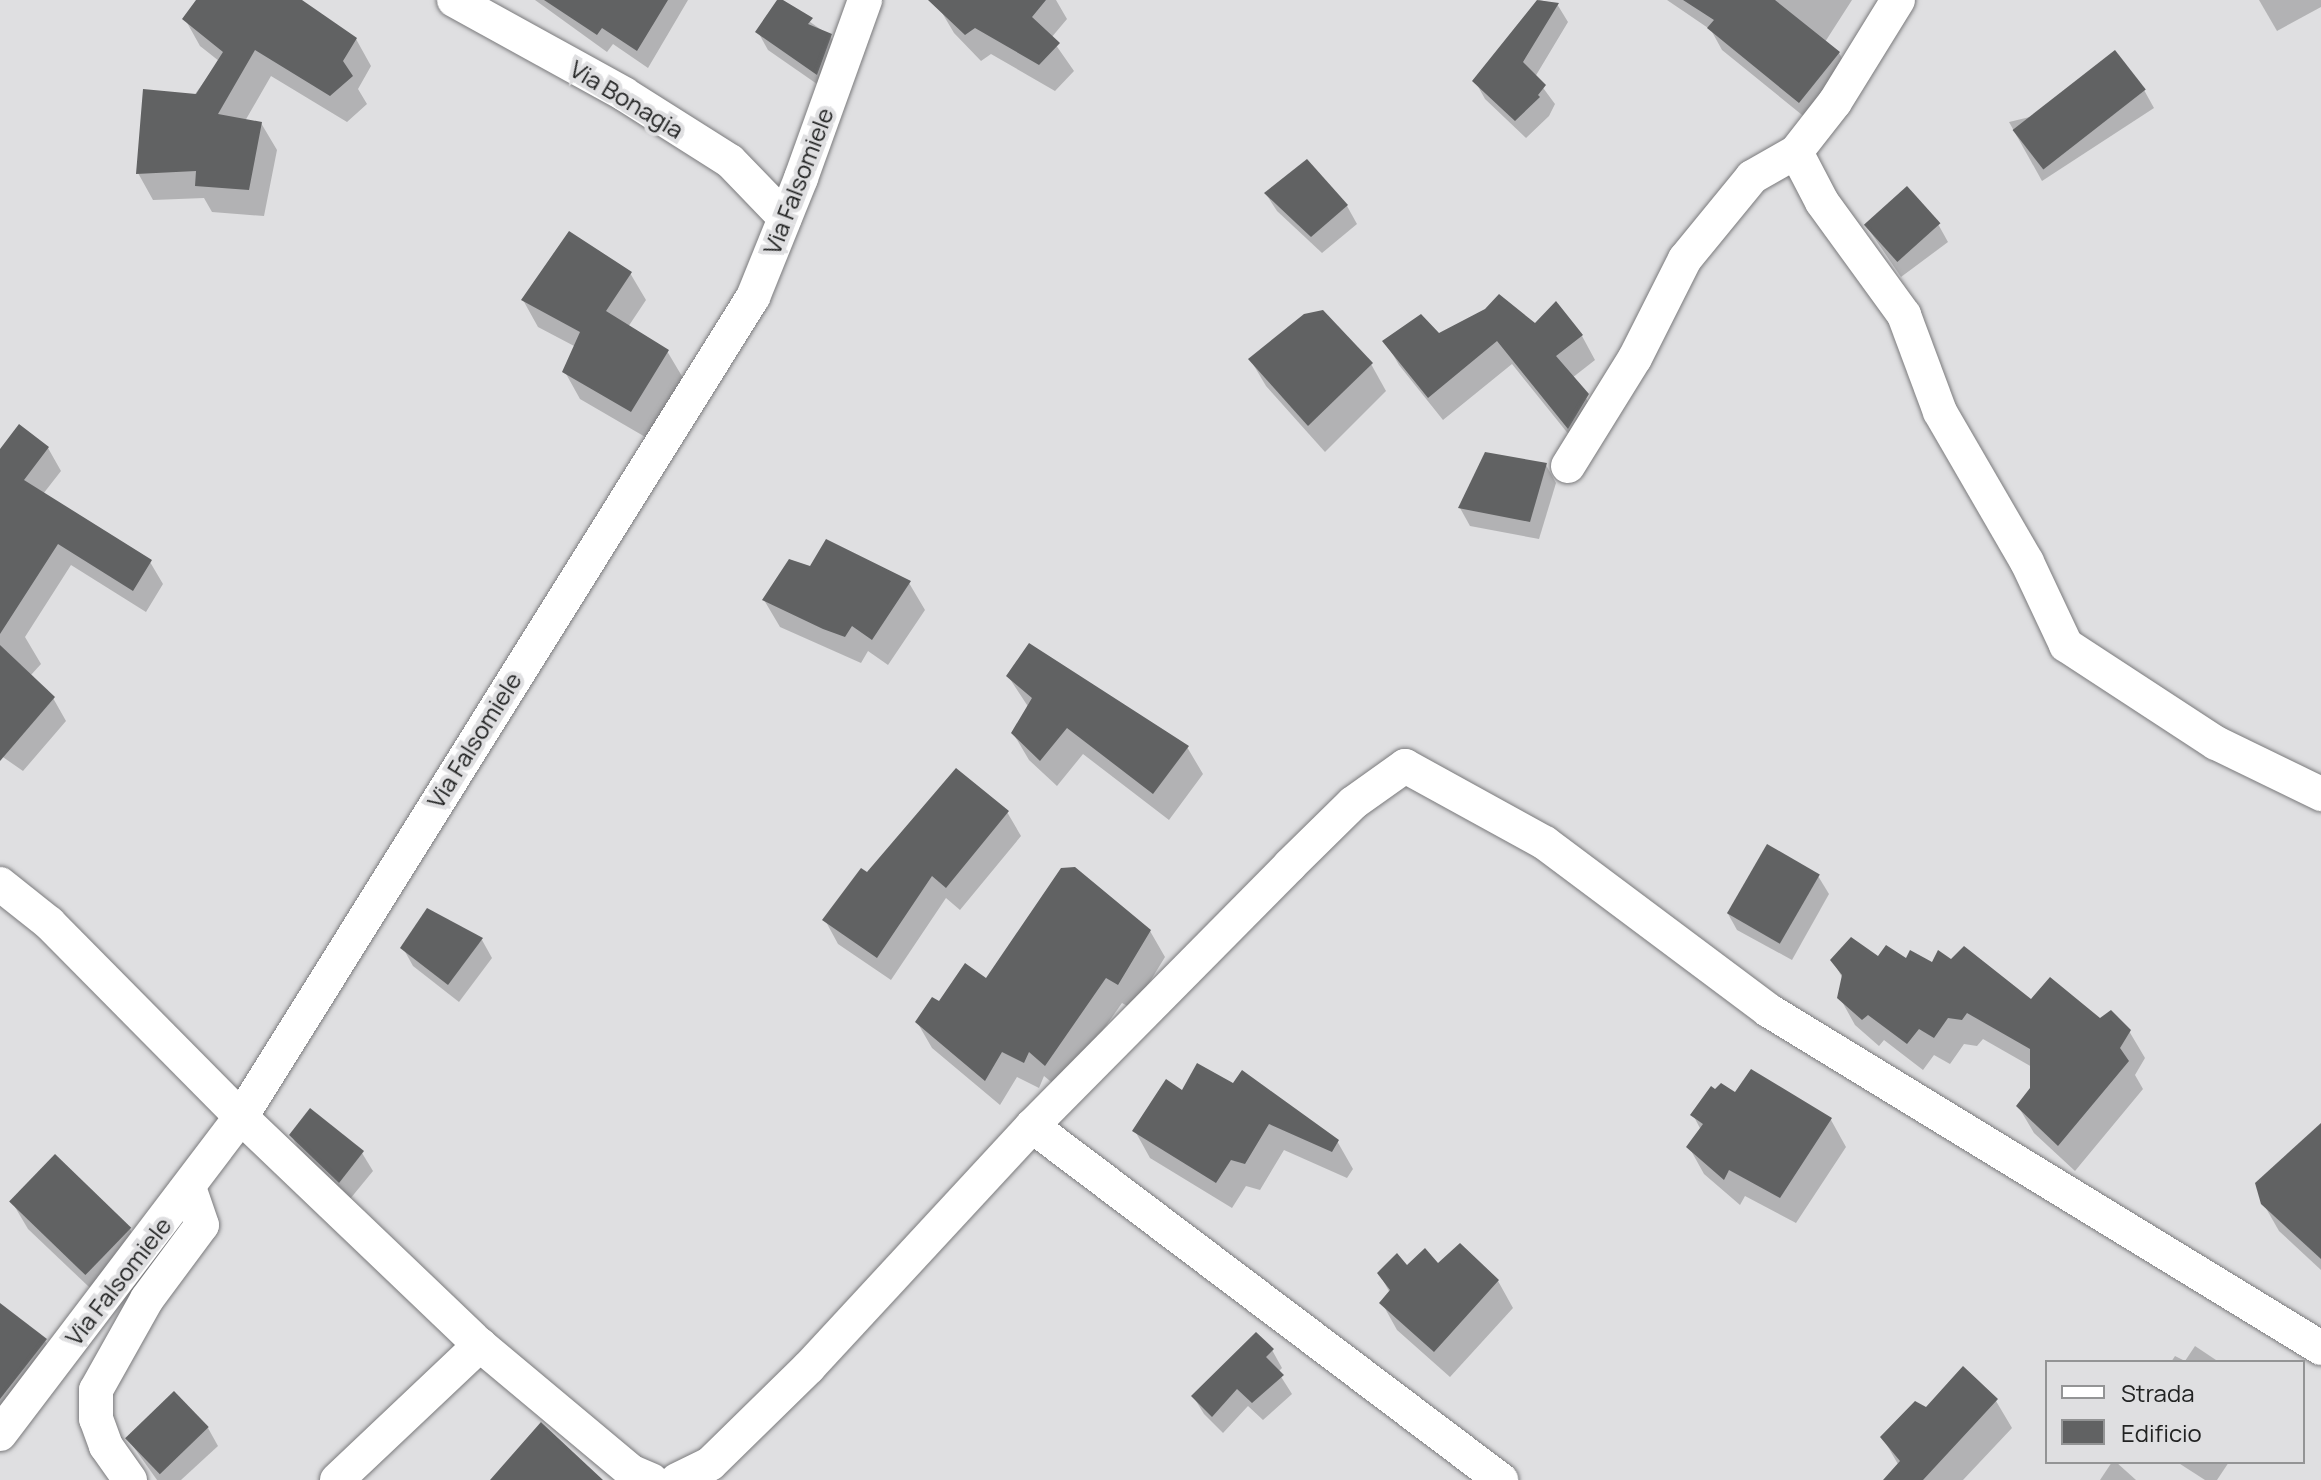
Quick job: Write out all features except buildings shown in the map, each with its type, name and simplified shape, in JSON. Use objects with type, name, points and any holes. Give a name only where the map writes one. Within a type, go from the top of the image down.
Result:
[{"type":"street","name":"Via Bonagia","points":[[454,0],[624,94],[730,161],[785,218]]},
{"type":"street","name":"Via Falsomiele","points":[[0,1434],[241,1117],[753,297],[865,0]]},
{"type":"street","points":[[1568,466],[1635,358],[1685,259],[1752,177],[1796,152],[1835,102],[1898,0]]},
{"type":"street","points":[[1796,152],[1822,202],[1904,315],[1940,412],[2027,562],[2066,645],[2216,743],[2321,794]]},
{"type":"street","points":[[677,1480],[710,1464],[809,1367],[1032,1126],[1353,803],[1405,766],[1545,843],[1768,1010],[2321,1348]]},
{"type":"street","points":[[0,884],[49,923],[241,1117],[480,1345],[632,1472],[651,1480]]},
{"type":"street","points":[[1032,1126],[1501,1480]]},
{"type":"street","points":[[130,1480],[106,1446],[96,1419],[96,1390],[147,1299],[202,1225],[189,1188]]},
{"type":"street","points":[[337,1480],[480,1345]]}]
